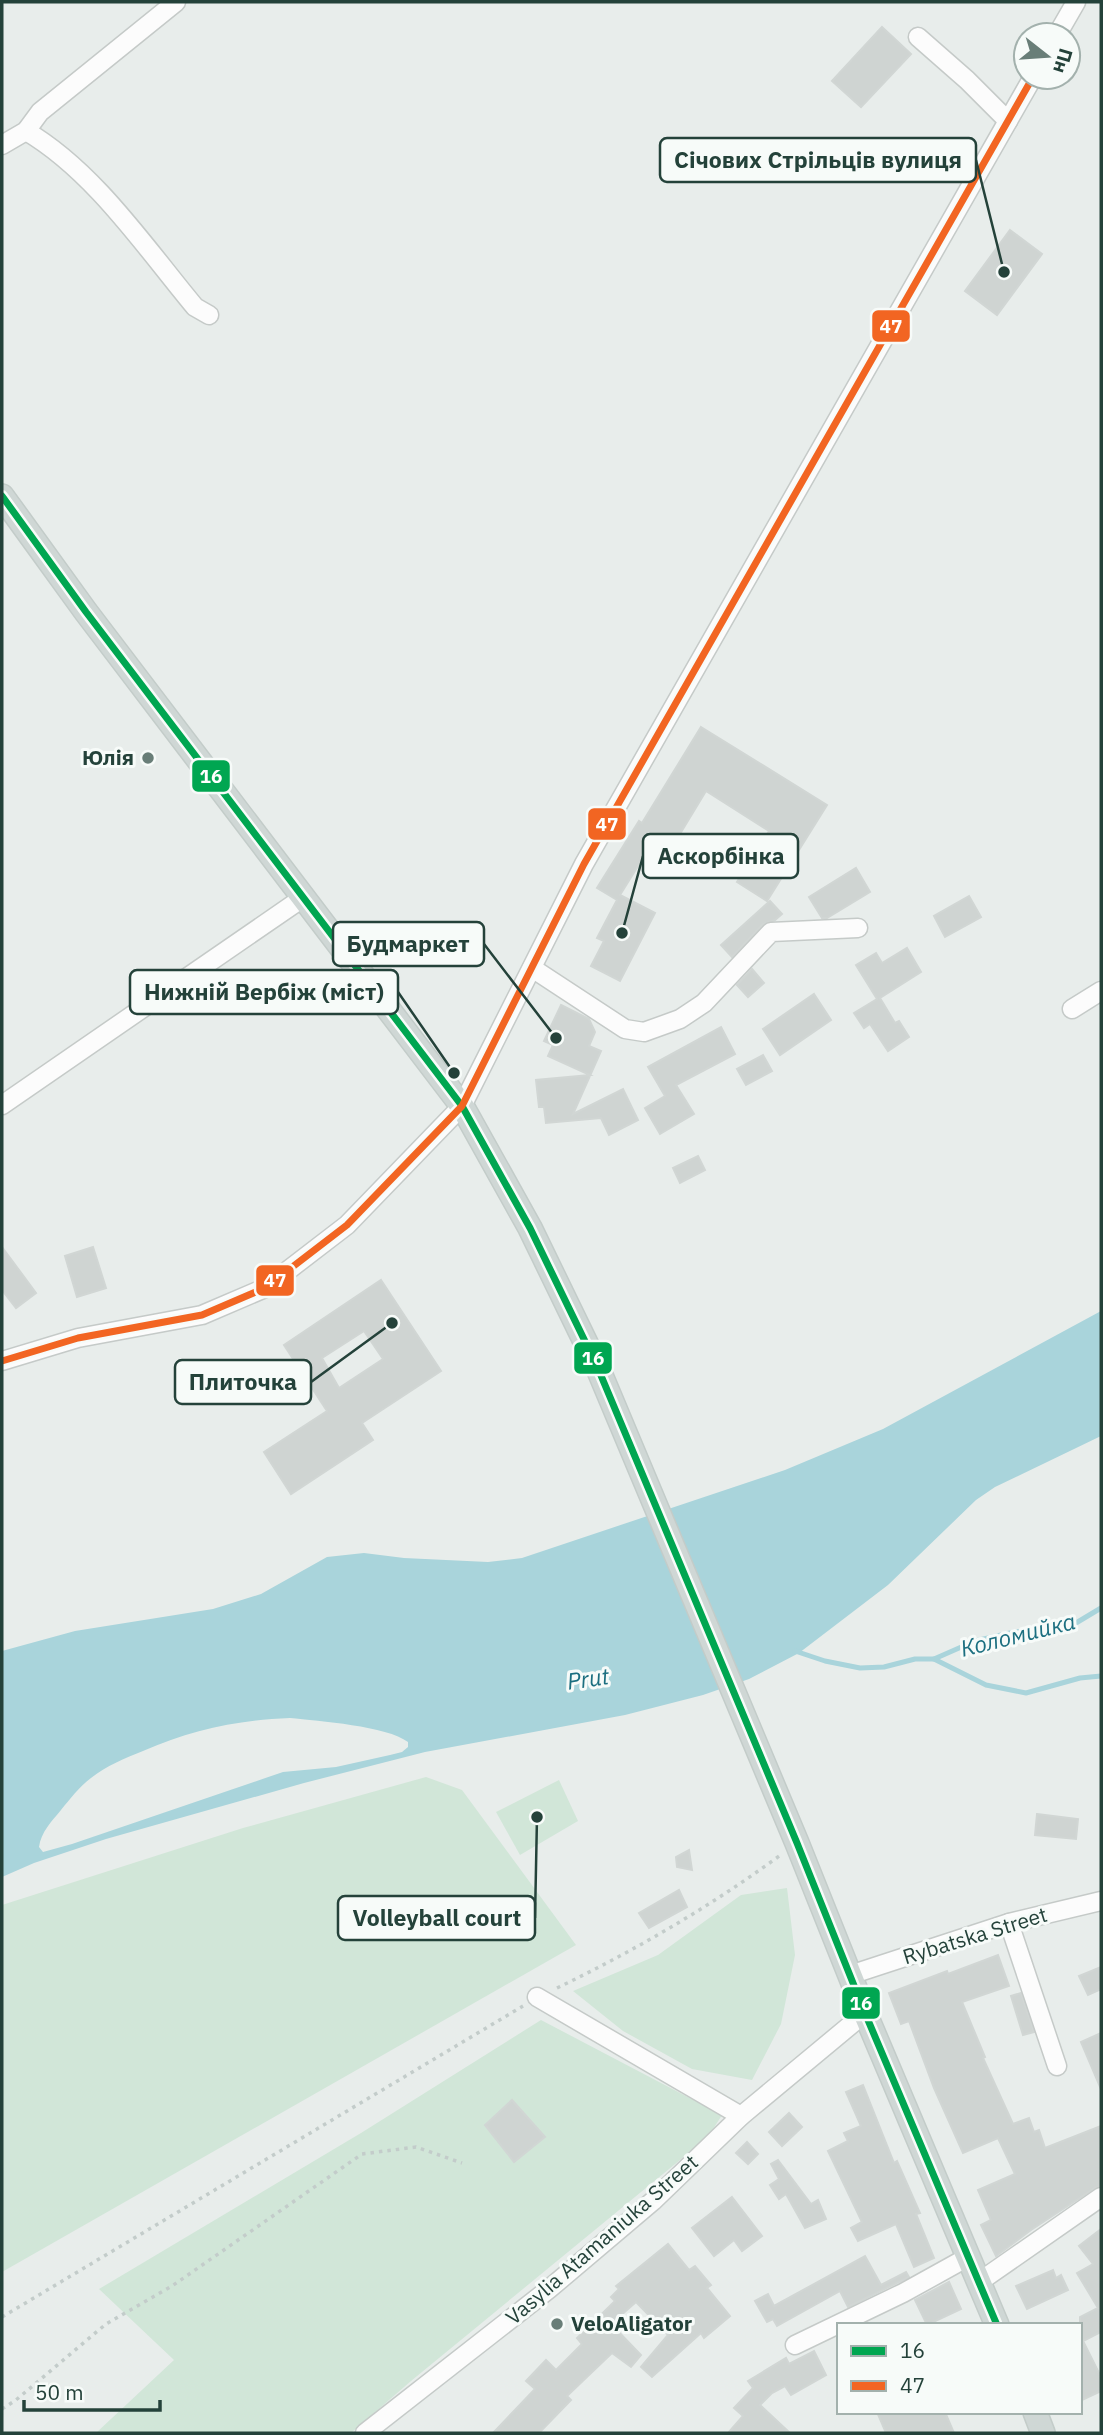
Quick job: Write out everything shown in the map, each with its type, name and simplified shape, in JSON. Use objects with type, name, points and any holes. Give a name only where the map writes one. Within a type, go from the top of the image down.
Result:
[{"type":"main road","points":[[2,496],[86,612],[462,1106],[530,1228],[597,1366],[996,2323]]},
{"type":"main road","points":[[1036,2414],[1043,2433]]},
{"type":"street","points":[[2,145],[26,131],[40,112],[176,2]]},
{"type":"street","points":[[1065,21],[1076,2]]},
{"type":"street","points":[[918,37],[1008,121]]},
{"type":"street","points":[[2,1361],[78,1338],[202,1315],[265,1288],[347,1225],[462,1106],[584,864],[1025,91]]},
{"type":"street","points":[[26,131],[53,147],[101,194],[195,307],[209,315]]},
{"type":"street","points":[[2,1105],[304,897]]},
{"type":"street","points":[[532,968],[625,1029],[644,1031],[680,1018],[704,1003],[771,932],[858,928]]},
{"type":"street","points":[[1072,1009],[1101,991]]},
{"type":"street","name":"Rybatska Street","points":[[850,1975],[1009,1923],[1101,1901]]},
{"type":"street","points":[[1009,1923],[1057,2066]]},
{"type":"street","points":[[537,1997],[741,2116]]},
{"type":"street","name":"Vasylia Atamaniuka Street","points":[[365,2433],[549,2289],[653,2202],[741,2116],[865,2013]]},
{"type":"street","points":[[979,2282],[1101,2197]]},
{"type":"street","points":[[842,2323],[968,2257]]},
{"type":"street","points":[[795,2346],[837,2325]]},
{"type":"path","points":[[2,2318],[537,1997],[620,1958],[742,1884],[797,1843]]},
{"type":"path","points":[[2,2409],[106,2324],[172,2286],[362,2154],[416,2147],[462,2163]]},
{"type":"green space","points":[[426,1777],[462,1790],[576,1945],[2,2272],[2,1905],[243,1828]]},
{"type":"green space","points":[[559,1780],[578,1821],[520,1855],[496,1812]]},
{"type":"green space","points":[[787,1888],[795,1955],[781,2024],[752,2080],[692,2069],[623,2031],[573,1991],[658,1955],[741,1895]]},
{"type":"green space","points":[[541,2020],[722,2115],[708,2137],[351,2433],[96,2433],[174,2360],[99,2289],[361,2133]]},
{"type":"water","name":"Prut","points":[[1101,1311],[1101,1436],[995,1487],[976,1500],[888,1585],[799,1653],[749,1679],[703,1695],[625,1715],[425,1752],[304,1783],[106,1839],[34,1863],[2,1877],[2,1651],[75,1631],[213,1609],[261,1594],[327,1557],[364,1553],[488,1562],[522,1558],[785,1470],[883,1429]],"holes":[[[290,1718],[352,1725],[385,1732],[408,1742],[408,1747],[402,1752],[336,1767],[283,1772],[72,1844],[43,1852],[39,1847],[47,1827],[75,1793],[91,1778],[116,1763],[179,1737],[215,1727]]]},
{"type":"building","points":[[882,27],[911,54],[861,107],[832,81]]},
{"type":"building","points":[[1010,230],[1042,254],[997,315],[965,291]]},
{"type":"building","points":[[701,727],[827,805],[767,901],[737,882],[769,831],[706,791],[672,847],[656,837],[620,895],[655,913],[620,981],[591,966],[604,941],[597,938],[617,900],[597,888],[639,821],[642,823]]},
{"type":"building","points":[[856,868],[870,892],[827,918],[822,918],[809,897]]},
{"type":"building","points":[[969,896],[981,917],[945,937],[934,916]]},
{"type":"building","points":[[770,901],[782,914],[763,924],[732,957],[721,945]]},
{"type":"building","points":[[907,948],[921,972],[880,998],[895,1023],[899,1021],[909,1037],[888,1051],[870,1024],[864,1028],[854,1013],[877,999],[856,965],[876,953],[882,963]]},
{"type":"building","points":[[752,969],[764,983],[748,997],[737,985]]},
{"type":"building","points":[[814,994],[831,1020],[780,1055],[763,1029]]},
{"type":"building","points":[[561,1005],[589,1019],[595,1032],[589,1046],[601,1051],[573,1114],[623,1089],[638,1120],[609,1135],[601,1118],[546,1123],[544,1107],[539,1107],[536,1080],[590,1075],[548,1056],[553,1045],[544,1041]]},
{"type":"building","points":[[721,1027],[735,1054],[676,1085],[694,1114],[660,1134],[645,1108],[665,1096],[648,1067]]},
{"type":"building","points":[[763,1055],[772,1071],[746,1085],[737,1069]]},
{"type":"building","points":[[698,1156],[705,1170],[680,1183],[673,1168]]},
{"type":"building","points":[[2,1247],[36,1293],[16,1308],[2,1290]]},
{"type":"building","points":[[93,1247],[106,1288],[77,1297],[65,1256]]},
{"type":"building","points":[[381,1280],[441,1371],[362,1423],[373,1440],[291,1494],[264,1452],[327,1411],[284,1345]],"holes":[[[364,1331],[383,1359],[339,1388],[322,1358]]]},
{"type":"building","points":[[1037,1814],[1078,1819],[1076,1839],[1035,1835]]},
{"type":"building","points":[[689,1850],[692,1870],[677,1867],[676,1857]]},
{"type":"building","points":[[679,1890],[687,1907],[649,1928],[639,1913]]},
{"type":"building","points":[[998,1955],[1009,1986],[962,2002],[985,2057],[983,2058],[1013,2124],[1029,2118],[1034,2132],[1039,2130],[1045,2148],[1101,2126],[1101,2186],[1031,2230],[996,2256],[981,2225],[991,2220],[978,2190],[1015,2174],[998,2138],[963,2153],[934,2088],[909,2021],[901,2024],[889,1993]]},
{"type":"building","points":[[1101,1967],[1101,1989],[1088,1995],[1079,1976]]},
{"type":"building","points":[[1021,1993],[1034,2032],[1023,2035],[1011,1996]]},
{"type":"building","points":[[1101,2033],[1101,2089],[1081,2042]]},
{"type":"building","points":[[863,2085],[894,2163],[897,2161],[920,2213],[916,2214],[934,2258],[914,2267],[896,2224],[858,2241],[851,2228],[862,2222],[828,2151],[848,2141],[844,2133],[861,2126],[846,2092]]},
{"type":"building","points":[[512,2100],[545,2137],[514,2162],[485,2125]]},
{"type":"building","points":[[789,2113],[802,2127],[782,2146],[769,2132]]},
{"type":"building","points":[[747,2142],[758,2154],[748,2164],[736,2153]]},
{"type":"building","points":[[778,2160],[811,2204],[818,2200],[826,2219],[805,2228],[786,2194],[779,2199],[770,2185],[779,2179],[771,2164]]},
{"type":"building","points":[[732,2197],[762,2236],[742,2251],[734,2240],[714,2256],[692,2228]]},
{"type":"building","points":[[1101,2229],[1101,2332],[1083,2341],[1101,2377],[1101,2391],[1082,2400],[1080,2317],[1098,2308],[1077,2273],[1093,2264],[1079,2246]]},
{"type":"building","points":[[668,2244],[689,2270],[695,2266],[711,2285],[707,2288],[730,2316],[704,2338],[701,2333],[652,2377],[641,2367],[668,2335],[636,2302],[611,2324],[641,2355],[631,2367],[612,2353],[567,2396],[571,2400],[539,2433],[493,2433],[535,2389],[526,2381],[546,2360],[556,2370],[582,2344],[577,2338],[615,2301],[611,2297],[619,2289],[616,2286]]},
{"type":"building","points":[[865,2256],[881,2285],[906,2272],[909,2277],[848,2307],[840,2291],[777,2326],[773,2319],[767,2322],[755,2301],[768,2294],[774,2306]]},
{"type":"building","points":[[1053,2270],[1056,2278],[1061,2275],[1068,2290],[1027,2309],[1016,2286]]},
{"type":"building","points":[[949,2282],[961,2309],[926,2323],[915,2300]]},
{"type":"building","points":[[814,2351],[826,2375],[791,2395],[785,2386],[772,2393],[760,2405],[790,2433],[728,2433],[743,2416],[734,2408],[753,2388],[748,2381],[786,2358],[789,2364]]},
{"type":"building","points":[[878,2414],[946,2414],[954,2433],[886,2433]]},
{"type":"waterway","name":"Коломийка","points":[[934,1659],[975,1641],[1076,1623],[1101,1608]]},
{"type":"waterway","points":[[795,1651],[860,1668],[884,1667],[915,1659],[934,1659],[986,1685],[1026,1693],[1080,1678],[1101,1676]]},
{"type":"transit line","name":"47","points":[[2,1361],[78,1338],[202,1315],[265,1288],[347,1225],[462,1106],[584,864],[1025,91]]},
{"type":"transit line","name":"16","points":[[2,496],[86,612],[462,1106],[530,1228],[597,1366],[996,2323]]},
{"type":"place","name":"Січових Стрільців вулиця","points":[[1004,272]]},
{"type":"place","name":"Юлія","points":[[148,758]]},
{"type":"place","name":"Аскорбінка","points":[[622,933]]},
{"type":"place","name":"Будмаркет","points":[[556,1038]]},
{"type":"place","name":"Нижній Вербіж (міст)","points":[[454,1073]]},
{"type":"place","name":"Плиточка","points":[[392,1323]]},
{"type":"place","name":"Volleyball court","points":[[537,1817]]},
{"type":"place","name":"VeloAligator","points":[[557,2324]]}]
